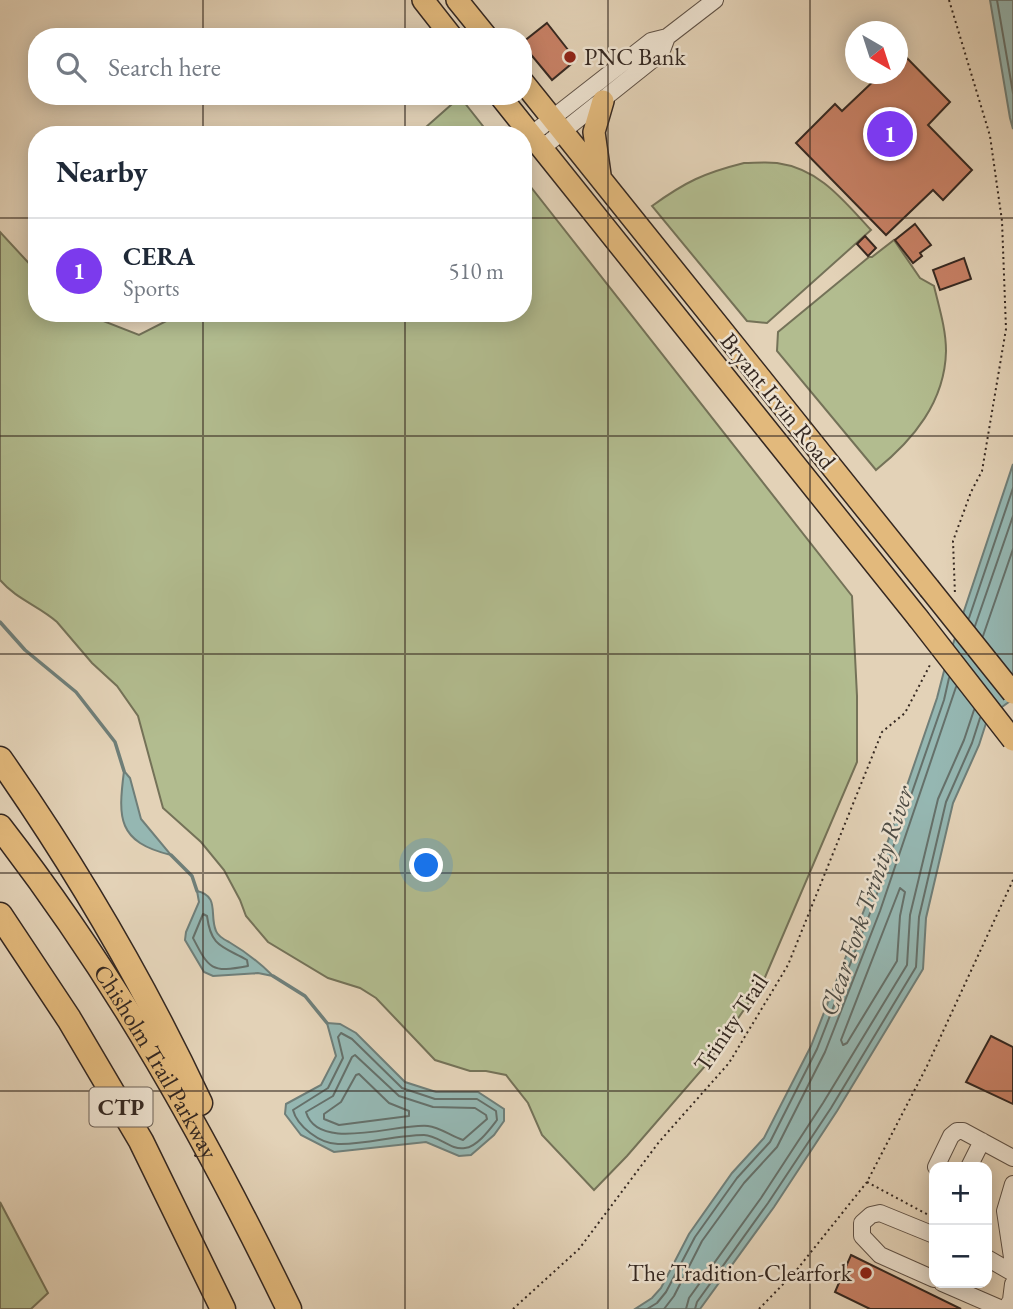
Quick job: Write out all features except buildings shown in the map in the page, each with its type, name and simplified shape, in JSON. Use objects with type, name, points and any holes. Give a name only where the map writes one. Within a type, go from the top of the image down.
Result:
[{"type":"highway","points":[[0,759],[53,835],[140,982],[210,1123],[239,1205]]},
{"type":"highway","name":"Chisholm Trail Parkway","points":[[0,827],[55,901],[125,1005],[193,1119],[239,1205],[289,1309]]},
{"type":"highway","name":"CTP","points":[[0,915],[69,1019],[141,1141],[223,1309]]},
{"type":"highway","points":[[0,936],[69,1019]]},
{"type":"main road","points":[[423,0],[445,28]]},
{"type":"main road","points":[[457,0],[480,28]]},
{"type":"main road","name":"Bryant Irvin Road","points":[[532,93],[1013,693]]},
{"type":"main road","points":[[600,177],[594,132],[603,101]]},
{"type":"main road","name":"Bryant Irvin Road","points":[[507,105],[525,126]]},
{"type":"main road","name":"Bryant Irvin Road","points":[[532,135],[919,618],[1013,740]]},
{"type":"street","points":[[537,141],[651,41],[667,37],[715,0]]},
{"type":"street","points":[[558,125],[603,101],[661,53],[667,37]]},
{"type":"street","points":[[938,1162],[951,1136],[957,1131],[1013,1158]]},
{"type":"street","points":[[972,1162],[982,1141]]},
{"type":"street","points":[[1013,1184],[1006,1211],[1013,1264]]},
{"type":"street","points":[[929,1233],[880,1213],[870,1214],[862,1223],[862,1236],[880,1255],[929,1277]]},
{"type":"street","points":[[992,1261],[1013,1273]]},
{"type":"street","points":[[954,1288],[1004,1309],[1011,1300],[1013,1284]]},
{"type":"path","points":[[949,0],[990,136],[1002,221],[1006,329],[982,471],[971,492],[953,541],[956,593],[951,605]]},
{"type":"path","name":"Trinity Trail","points":[[513,1309],[579,1249],[659,1142],[729,1063],[788,965],[883,733],[905,713],[935,656]]},
{"type":"path","points":[[759,1309],[794,1272],[866,1182],[927,1066],[1013,880]]},
{"type":"path","points":[[866,1182],[929,1215]]},
{"type":"green space","points":[[451,105],[466,105],[483,126],[427,126]]},
{"type":"green space","points":[[744,163],[777,163],[806,172],[830,188],[871,230],[767,323],[747,321],[652,206],[695,179]]},
{"type":"green space","points":[[532,188],[852,596],[857,762],[763,982],[706,1065],[594,1190],[542,1135],[528,1103],[506,1075],[470,1071],[435,1060],[376,998],[360,988],[328,978],[268,942],[246,916],[224,870],[201,842],[163,808],[138,716],[117,686],[92,663],[57,622],[0,580],[0,232],[28,262],[28,322],[106,322],[139,335],[164,322],[532,322]]},
{"type":"green space","points":[[894,240],[920,278],[934,286],[944,326],[946,351],[940,387],[933,403],[914,433],[876,470],[777,351],[778,332],[869,257]]},
{"type":"green space","points":[[0,1202],[48,1293],[31,1309],[0,1309]]},
{"type":"water","points":[[990,0],[1013,0],[1013,129],[1010,118]]},
{"type":"water","points":[[1013,464],[1013,699],[988,717],[979,745],[953,803],[926,918],[923,969],[837,1111],[774,1207],[700,1309],[635,1309],[652,1298],[661,1288],[689,1234],[732,1173],[764,1138],[811,1046],[866,905]]},
{"type":"water","points":[[124,771],[130,778],[141,819],[171,855],[140,843],[125,826],[121,802]]},
{"type":"water","points":[[197,891],[209,897],[218,935],[273,976],[258,973],[213,976],[204,972],[185,940],[199,902]]},
{"type":"water","points":[[327,1023],[340,1024],[356,1033],[405,1082],[436,1092],[478,1092],[504,1109],[504,1121],[494,1135],[471,1155],[459,1156],[426,1142],[334,1152],[301,1135],[285,1114],[286,1104],[321,1085],[336,1056]]},
{"type":"waterway","points":[[0,622],[25,650],[76,692],[115,742],[124,771]]},
{"type":"waterway","points":[[171,855],[192,876],[197,891]]},
{"type":"waterway","points":[[273,976],[305,996],[327,1023]]},
{"type":"place","name":"PNC Bank","points":[[570,57]]},
{"type":"place","name":"CERA","points":[[890,134]]},
{"type":"place","name":"The Tradition-Clearfork","points":[[866,1273]]},
{"type":"water label","name":"Clear Fork Trinity River","points":[[866,901]]}]
